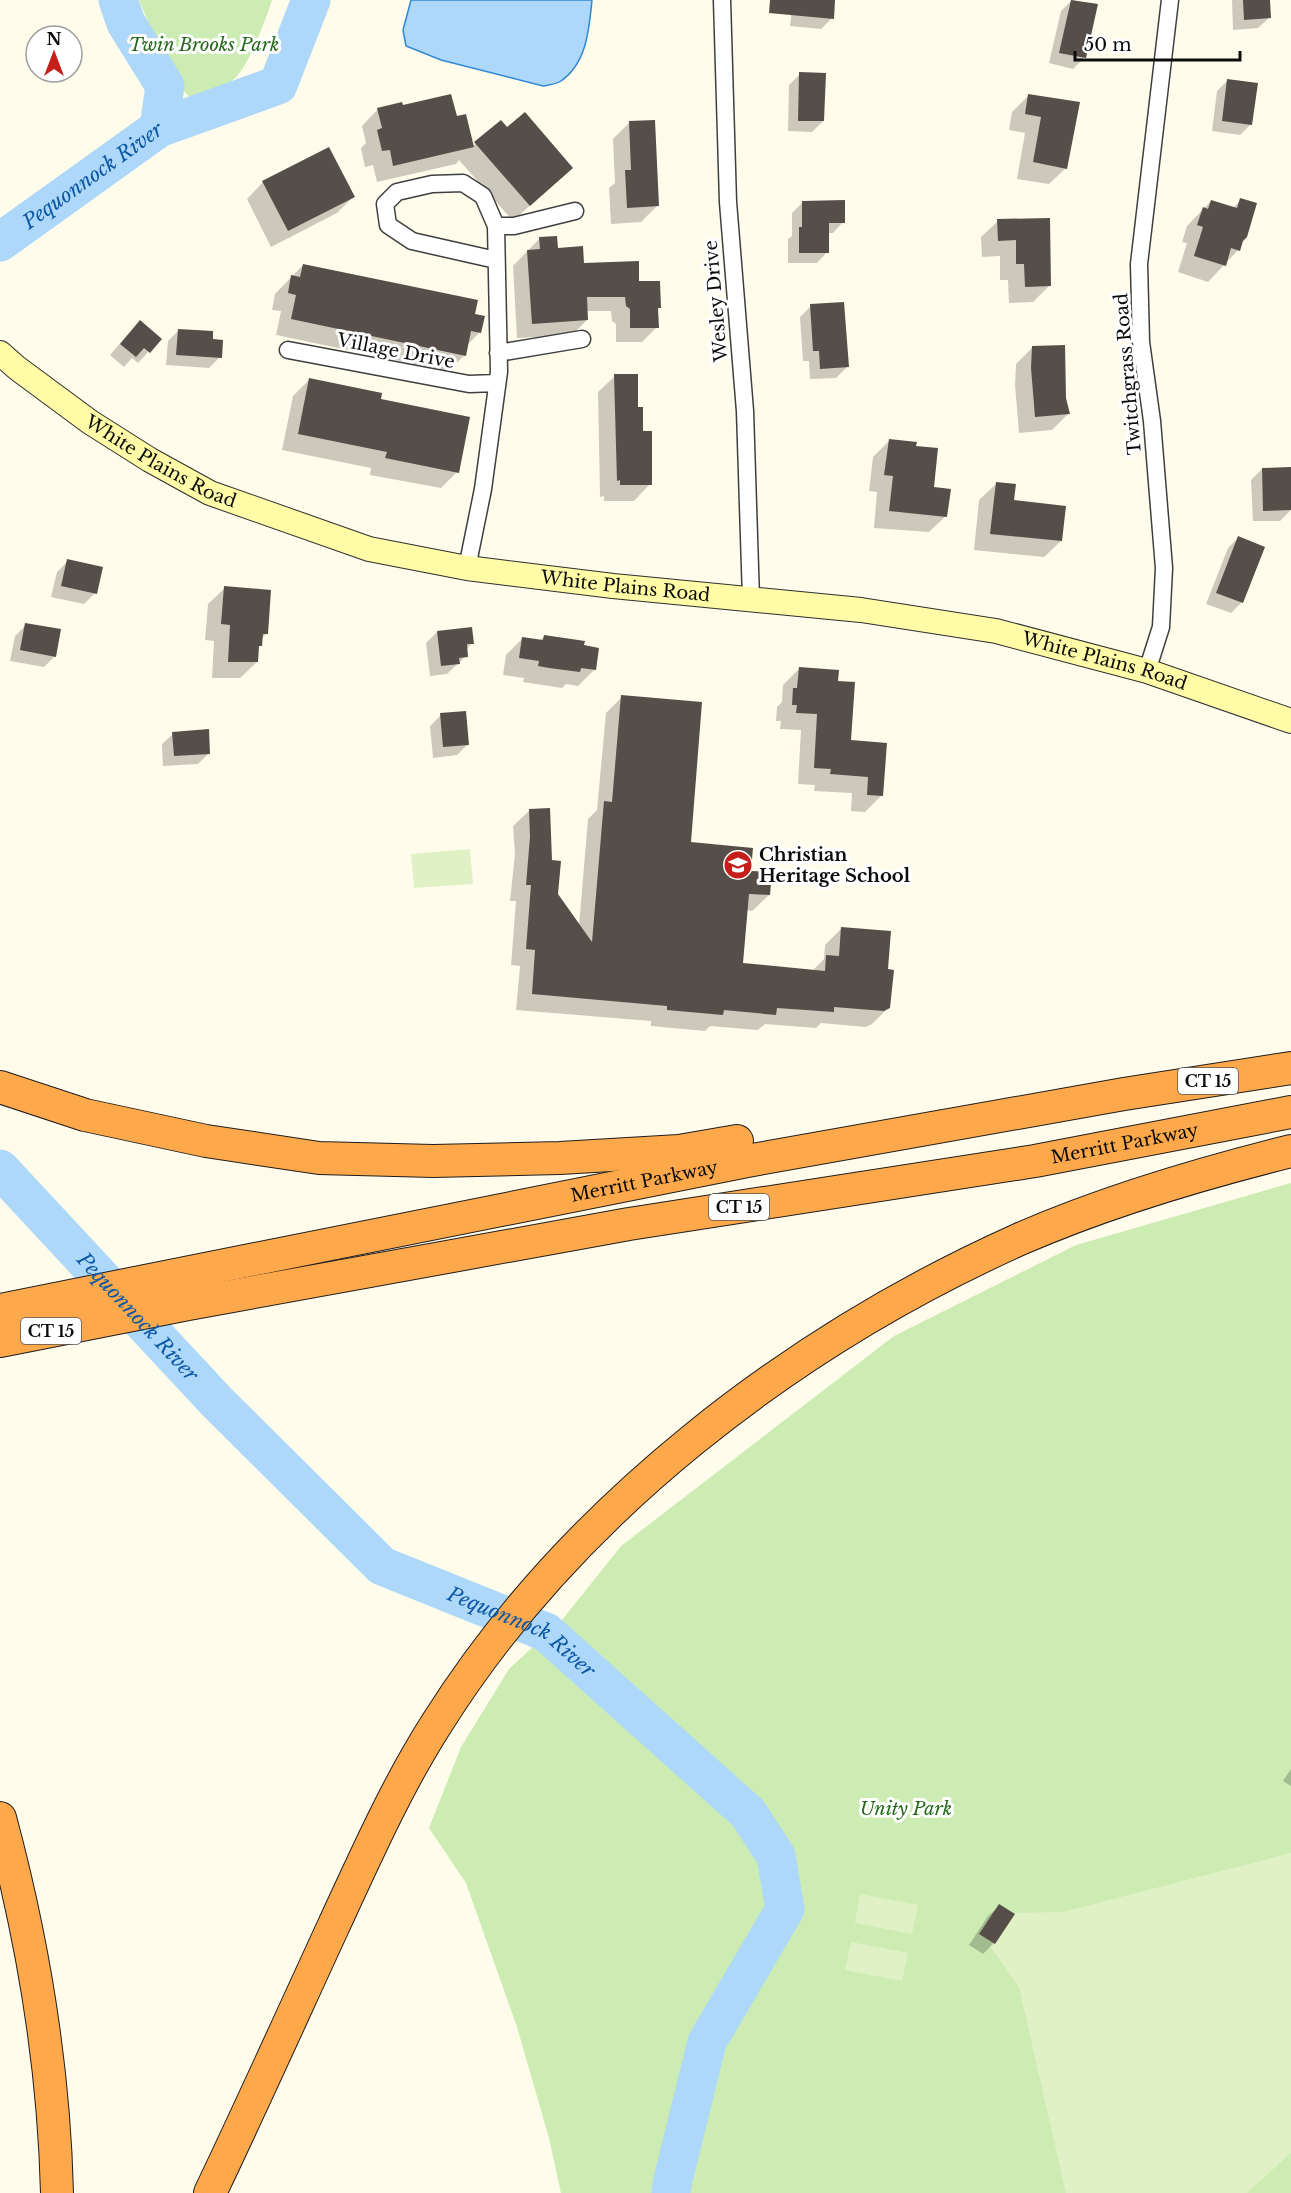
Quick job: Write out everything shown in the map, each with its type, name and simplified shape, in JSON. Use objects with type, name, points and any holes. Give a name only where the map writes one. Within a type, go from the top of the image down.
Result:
[{"type":"highway","name":"Merritt Parkway","points":[[0,1310],[702,1169],[1124,1094],[1291,1068]]},
{"type":"highway","points":[[9,1091],[85,1116],[206,1142],[319,1158],[503,1161],[679,1151],[937,1109],[1124,1094]]},
{"type":"highway","name":"Merritt Parkway","points":[[0,1341],[188,1304],[629,1224],[1035,1161],[1291,1112]]},
{"type":"highway","points":[[210,2193],[399,1787],[436,1723],[483,1655],[544,1582],[603,1520],[672,1458],[752,1395],[849,1330],[928,1285],[1021,1239],[1114,1202],[1291,1151]]},
{"type":"highway","points":[[0,1818],[25,1918],[36,1977],[52,2091],[57,2193]]},
{"type":"main road","name":"White Plains Road","points":[[9,361],[90,422],[150,460],[210,493],[369,549],[467,568],[613,586],[861,610],[996,631],[1147,671],[1291,721]]},
{"type":"street","name":"Wesley Drive","points":[[722,0],[728,202],[745,411],[751,599]]},
{"type":"street","name":"Twitchgrass Road","points":[[1147,671],[1161,627],[1164,568],[1152,421],[1141,342],[1139,264],[1170,0]]},
{"type":"street","points":[[467,568],[483,489],[497,383],[496,226],[483,196],[463,183],[432,184],[397,192],[385,204],[388,225],[412,241],[496,260]]},
{"type":"street","points":[[496,226],[514,226],[575,211]]},
{"type":"street","points":[[498,353],[582,339]]},
{"type":"street","name":"Village Drive","points":[[288,350],[469,384],[497,383]]},
{"type":"green space","name":"Twin Brooks Park","points":[[139,0],[272,0],[252,51],[237,76],[222,88],[192,100],[170,75]]},
{"type":"green space","points":[[470,849],[473,884],[414,888],[411,854]]},
{"type":"green space","name":"Unity Park","points":[[1291,1183],[1291,2193],[561,2193],[549,2138],[517,2027],[466,1883],[429,1828],[461,1747],[509,1669],[562,1620],[621,1546],[894,1336],[1076,1245]]},
{"type":"green space","points":[[1291,1853],[1291,2153],[1247,2193],[1066,2193],[1019,1987],[990,1946],[1015,1913],[1063,1912]]},
{"type":"green space","points":[[860,1894],[918,1905],[912,1934],[855,1923]]},
{"type":"green space","points":[[851,1942],[908,1953],[902,1981],[845,1970]]},
{"type":"water","points":[[411,0],[592,0],[585,45],[576,65],[561,81],[543,86],[441,60],[406,46],[403,30]]},
{"type":"building","points":[[770,0],[835,0],[834,19],[769,13]]},
{"type":"building","points":[[1071,0],[1098,4],[1086,58],[1059,53]]},
{"type":"building","points":[[1243,0],[1270,0],[1271,18],[1244,20]]},
{"type":"building","points":[[799,72],[826,73],[824,121],[798,121]]},
{"type":"building","points":[[1227,79],[1258,83],[1252,125],[1222,121]]},
{"type":"building","points":[[451,94],[457,116],[466,114],[474,147],[393,166],[390,150],[382,151],[377,130],[382,128],[377,108],[402,102],[403,105]]},
{"type":"building","points":[[1028,94],[1080,102],[1067,169],[1033,162],[1041,117],[1025,114]]},
{"type":"building","points":[[525,112],[573,168],[530,206],[474,142],[501,120],[507,127]]},
{"type":"building","points":[[655,120],[659,206],[627,208],[625,170],[631,170],[629,121]]},
{"type":"building","points":[[329,147],[355,197],[288,231],[262,181]]},
{"type":"building","points":[[1240,198],[1257,203],[1247,237],[1240,251],[1231,248],[1226,266],[1194,256],[1203,227],[1197,225],[1203,207],[1208,209],[1211,200],[1237,208]]},
{"type":"building","points":[[845,200],[845,223],[829,223],[829,253],[799,253],[802,201]]},
{"type":"building","points":[[1050,218],[1051,286],[1025,287],[1024,264],[1016,264],[1016,240],[998,241],[997,219]]},
{"type":"building","points":[[557,236],[558,248],[583,246],[584,263],[639,261],[639,281],[660,281],[659,328],[630,328],[630,309],[626,306],[625,297],[587,297],[588,320],[532,324],[527,250],[540,249],[539,237]]},
{"type":"building","points":[[303,264],[478,300],[475,314],[485,316],[481,333],[471,331],[466,356],[291,319],[296,295],[288,293],[291,275],[300,277]]},
{"type":"building","points":[[844,302],[849,367],[820,369],[819,351],[813,351],[810,304]]},
{"type":"building","points":[[140,320],[162,339],[150,353],[144,348],[136,357],[120,344]]},
{"type":"building","points":[[178,329],[213,331],[213,339],[223,340],[222,358],[176,355]]},
{"type":"building","points":[[1065,345],[1066,398],[1070,414],[1035,417],[1031,368],[1032,346]]},
{"type":"building","points":[[614,374],[638,374],[638,407],[643,407],[643,431],[652,431],[652,485],[620,485],[620,480],[617,481]]},
{"type":"building","points":[[309,378],[382,393],[381,399],[470,417],[459,473],[385,458],[387,452],[298,434]]},
{"type":"building","points":[[889,439],[917,442],[916,446],[938,448],[934,487],[951,489],[947,517],[889,511],[893,476],[884,475]]},
{"type":"building","points":[[1291,467],[1291,510],[1263,511],[1262,468]]},
{"type":"building","points":[[996,482],[1016,484],[1014,500],[1066,506],[1062,541],[990,534]]},
{"type":"building","points":[[1238,536],[1265,547],[1243,603],[1216,593]]},
{"type":"building","points":[[67,559],[103,567],[97,594],[61,586]]},
{"type":"building","points":[[224,586],[271,590],[268,634],[263,634],[262,646],[259,646],[258,662],[228,662],[230,625],[221,624]]},
{"type":"building","points":[[25,623],[61,629],[56,657],[20,650]]},
{"type":"building","points":[[472,627],[474,644],[467,644],[468,657],[459,658],[460,664],[441,666],[437,631]]},
{"type":"building","points":[[544,635],[585,641],[584,645],[599,648],[596,670],[581,668],[580,672],[549,668],[538,666],[539,661],[519,658],[522,637],[543,640]]},
{"type":"building","points":[[799,667],[839,670],[838,681],[855,682],[851,740],[887,743],[883,796],[867,795],[868,777],[830,774],[831,769],[814,768],[817,714],[796,713],[797,705],[792,705],[793,688],[797,688]]},
{"type":"building","points":[[621,695],[702,702],[691,842],[753,848],[751,871],[772,872],[770,895],[749,894],[743,963],[825,971],[826,955],[839,956],[841,927],[891,931],[888,969],[894,970],[890,1008],[884,1011],[834,1007],[834,1012],[777,1008],[776,1015],[724,1010],[723,1015],[667,1010],[667,1006],[532,994],[535,950],[526,949],[531,885],[526,885],[530,837],[529,809],[550,808],[552,860],[561,861],[558,894],[592,942],[604,801],[612,802]]},
{"type":"building","points":[[466,711],[469,745],[443,747],[440,713]]},
{"type":"building","points":[[209,729],[210,754],[174,756],[172,732]]},
{"type":"building","points":[[999,1904],[1015,1914],[995,1944],[979,1934]]},
{"type":"waterway","name":"Pequonnock River","points":[[118,0],[126,23],[165,86],[159,128]]},
{"type":"waterway","points":[[0,242],[159,128],[278,85],[311,0]]},
{"type":"waterway","name":"Pequonnock River","points":[[0,1169],[216,1401],[382,1566],[546,1632],[748,1813],[776,1856],[785,1909],[707,2042],[671,2193]]},
{"type":"place","name":"Christian Heritage School","points":[[738,865]]}]
